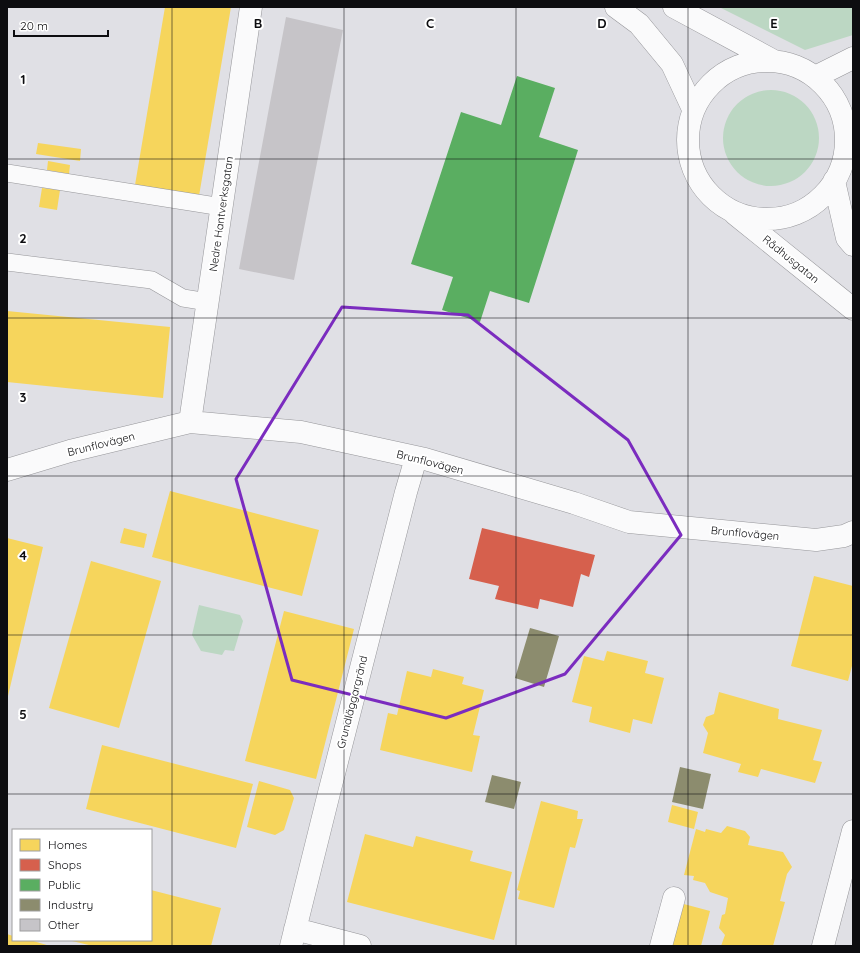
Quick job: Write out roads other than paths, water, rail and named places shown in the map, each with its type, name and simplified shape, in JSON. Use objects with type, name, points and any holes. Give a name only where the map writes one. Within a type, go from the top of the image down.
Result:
[{"type":"street","name":"Nedre Hantverksgatan","points":[[190,422],[251,7]]},
{"type":"street","points":[[616,7],[639,24],[672,64],[693,109]]},
{"type":"street","points":[[674,7],[774,61]]},
{"type":"street","points":[[814,77],[853,58]]},
{"type":"street","points":[[774,61],[796,66],[814,77],[831,94],[842,116],[849,136],[842,161],[834,181],[818,199],[798,212],[776,218],[752,218],[730,210],[711,196],[697,177],[694,170],[689,155],[688,132],[693,109],[707,88],[726,72],[749,62],[774,61]]},
{"type":"street","points":[[834,181],[847,238],[853,245]]},
{"type":"street","name":"Rådhusgatan","points":[[730,210],[853,309]]},
{"type":"street","name":"Brunflovägen","points":[[7,470],[70,452],[190,422],[301,432],[425,459],[574,503],[629,522],[816,540],[844,536],[853,532]]},
{"type":"street","name":"Grundläggargränd","points":[[293,938],[406,492],[416,458]]},
{"type":"street","points":[[823,946],[853,831]]},
{"type":"street","points":[[662,946],[674,898]]},
{"type":"street","points":[[293,938],[360,946]]},
{"type":"lane","points":[[7,173],[222,207]]},
{"type":"lane","points":[[7,262],[152,280],[183,298],[208,302]]}]
